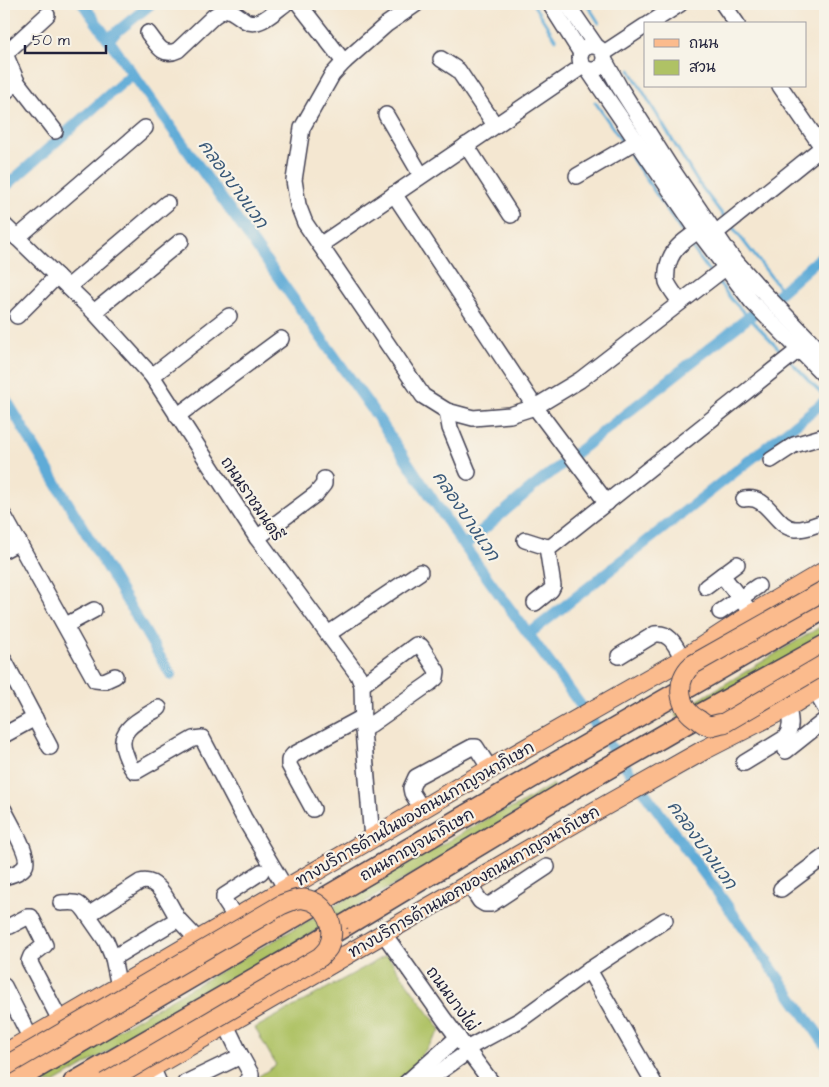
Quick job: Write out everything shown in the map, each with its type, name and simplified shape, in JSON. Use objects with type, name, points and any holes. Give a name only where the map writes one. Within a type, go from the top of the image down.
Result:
[{"type":"highway","name":"ถนนกาญจนาภิเษก","points":[[10,1083],[544,770],[825,608]]},
{"type":"highway","name":"ถนนกาญจนาภิเษก","points":[[74,1083],[289,959],[561,795],[825,646]]},
{"type":"main road","name":"ทางบริการด้านในของถนนกาญจนาภิเษก","points":[[4,1054],[490,769],[653,677],[752,614],[825,572]]},
{"type":"main road","points":[[825,590],[692,665],[685,672],[680,683],[684,706],[695,718],[709,726],[724,723],[825,664]]},
{"type":"main road","name":"ทางบริการด้านนอกของถนนกาญจนาภิเษก","points":[[125,1083],[155,1075],[226,1026],[469,884],[704,750],[788,707],[820,688]]},
{"type":"main road","points":[[4,1067],[281,905],[293,900],[303,899],[321,906],[331,923],[332,937],[328,949],[320,957],[105,1083]]},
{"type":"street","points":[[148,33],[162,50],[171,54],[178,50],[214,16],[225,9],[233,11],[247,22],[257,22],[285,4]]},
{"type":"street","points":[[299,4],[344,62]]},
{"type":"street","points":[[550,4],[584,63],[637,141],[706,235],[731,256],[766,295],[775,315],[796,351],[825,376]]},
{"type":"street","points":[[567,4],[601,53],[706,235],[715,276],[752,302],[775,315]]},
{"type":"street","points":[[651,22],[680,4]]},
{"type":"street","points":[[723,4],[736,22]]},
{"type":"street","points":[[412,5],[387,24],[332,75],[302,128],[294,180],[298,205],[306,223],[423,396],[447,411],[473,418],[510,415],[535,408],[580,380],[715,276]]},
{"type":"street","points":[[47,15],[9,50],[6,56],[17,82],[55,131]]},
{"type":"street","points":[[584,63],[598,69],[601,53],[644,27]]},
{"type":"street","points":[[584,63],[584,49],[590,46],[601,53]]},
{"type":"street","points":[[441,59],[458,70],[495,125]]},
{"type":"street","points":[[320,244],[584,63]]},
{"type":"street","points":[[4,93],[17,82]]},
{"type":"street","points":[[680,302],[666,278],[668,262],[672,252],[680,243],[706,235],[824,146],[781,88]]},
{"type":"street","points":[[386,115],[421,175]]},
{"type":"street","points":[[17,238],[144,128]]},
{"type":"street","points":[[577,176],[637,141]]},
{"type":"street","points":[[466,145],[512,214]]},
{"type":"street","points":[[394,194],[535,408],[607,503]]},
{"type":"street","points":[[68,287],[167,203]]},
{"type":"street","name":"ถนนราชมนตรี","points":[[4,226],[94,312],[152,376],[256,538],[358,675],[362,685],[372,838]]},
{"type":"street","points":[[94,312],[181,242]]},
{"type":"street","points":[[17,316],[57,276]]},
{"type":"street","points":[[152,376],[229,316]]},
{"type":"street","points":[[177,416],[281,339]]},
{"type":"street","points":[[525,540],[547,547],[552,546],[796,351],[825,356]]},
{"type":"street","points":[[447,411],[452,436],[468,472]]},
{"type":"street","points":[[771,460],[794,445],[825,436]]},
{"type":"street","points":[[256,538],[316,494],[324,484],[324,479]]},
{"type":"street","points":[[744,499],[752,497],[756,499],[767,507],[783,524],[791,528],[805,528],[825,522]]},
{"type":"street","points":[[4,516],[12,537],[66,625],[95,680],[104,681],[115,676]]},
{"type":"street","points":[[4,550],[12,537]]},
{"type":"street","points":[[535,603],[551,590],[553,586],[547,547]]},
{"type":"street","points":[[706,587],[737,564]]},
{"type":"street","points":[[328,634],[420,572]]},
{"type":"street","points":[[722,575],[752,614]]},
{"type":"street","points":[[720,612],[758,586]]},
{"type":"street","points":[[66,625],[94,610]]},
{"type":"street","points":[[619,656],[655,634],[661,633],[667,635],[672,640],[683,659]]},
{"type":"street","points":[[313,809],[289,765],[289,760],[294,755],[363,723],[430,683],[436,678],[437,671],[421,646],[416,646],[362,685]]},
{"type":"street","points":[[4,660],[50,747]]},
{"type":"street","points":[[820,688],[825,708]]},
{"type":"street","points":[[744,762],[785,738],[790,732],[792,724],[788,707]]},
{"type":"street","points":[[159,708],[129,728],[124,734],[123,747],[131,768],[137,771],[194,739],[202,738],[244,818],[286,889]]},
{"type":"street","points":[[4,735],[35,718]]},
{"type":"street","points":[[786,752],[825,720]]},
{"type":"street","points":[[422,809],[411,788],[416,777],[472,747],[476,748],[490,769]]},
{"type":"street","points":[[4,810],[26,860],[25,866],[20,870],[4,877]]},
{"type":"street","points":[[781,889],[825,856]]},
{"type":"street","points":[[469,884],[480,901],[484,904],[490,904],[548,867]]},
{"type":"street","points":[[236,918],[224,900],[224,896],[261,872]]},
{"type":"street","points":[[88,915],[146,880],[154,883],[161,890],[178,919],[198,940]]},
{"type":"street","points":[[62,904],[75,902],[80,904],[106,941],[113,958],[119,987]]},
{"type":"street","points":[[10,926],[27,917],[32,917],[45,945],[31,956],[29,961],[61,1022]]},
{"type":"street","points":[[113,958],[178,919]]},
{"type":"street","points":[[406,1083],[464,1046],[520,1020],[589,970],[664,920]]},
{"type":"street","name":"ถนนบางไผ่","points":[[384,934],[492,1083]]},
{"type":"street","points":[[589,970],[654,1083]]},
{"type":"street","points":[[4,986],[31,1039]]},
{"type":"street","points":[[226,1026],[251,1074],[251,1078],[244,1083]]},
{"type":"street","points":[[424,1083],[464,1046]]},
{"type":"street","points":[[185,1083],[241,1056]]},
{"type":"green space","points":[[825,624],[825,637],[677,718],[675,714]]},
{"type":"green space","points":[[553,784],[556,788],[509,818],[54,1083],[25,1083],[497,813],[515,807]]},
{"type":"green space","points":[[387,955],[441,1030],[407,1074],[396,1083],[259,1083],[256,1078],[276,1065],[255,1028]]},
{"type":"waterway","name":"คลองบางแวก","points":[[83,4],[372,409],[464,546],[719,894],[825,1044]]},
{"type":"waterway","points":[[108,39],[151,4]]},
{"type":"waterway","points":[[533,4],[556,40]]},
{"type":"waterway","points":[[587,4],[599,23]]},
{"type":"waterway","points":[[630,70],[697,181],[725,218]]},
{"type":"waterway","points":[[4,188],[132,74]]},
{"type":"waterway","points":[[595,102],[621,140]]},
{"type":"waterway","points":[[630,155],[681,231]]},
{"type":"waterway","points":[[731,225],[782,291]]},
{"type":"waterway","points":[[691,246],[711,274]]},
{"type":"waterway","points":[[464,546],[533,487],[782,291],[825,253]]},
{"type":"waterway","points":[[717,280],[731,299],[785,355]]},
{"type":"waterway","points":[[791,362],[825,397]]},
{"type":"waterway","points":[[4,396],[171,675]]},
{"type":"waterway","points":[[529,634],[825,401]]}]
